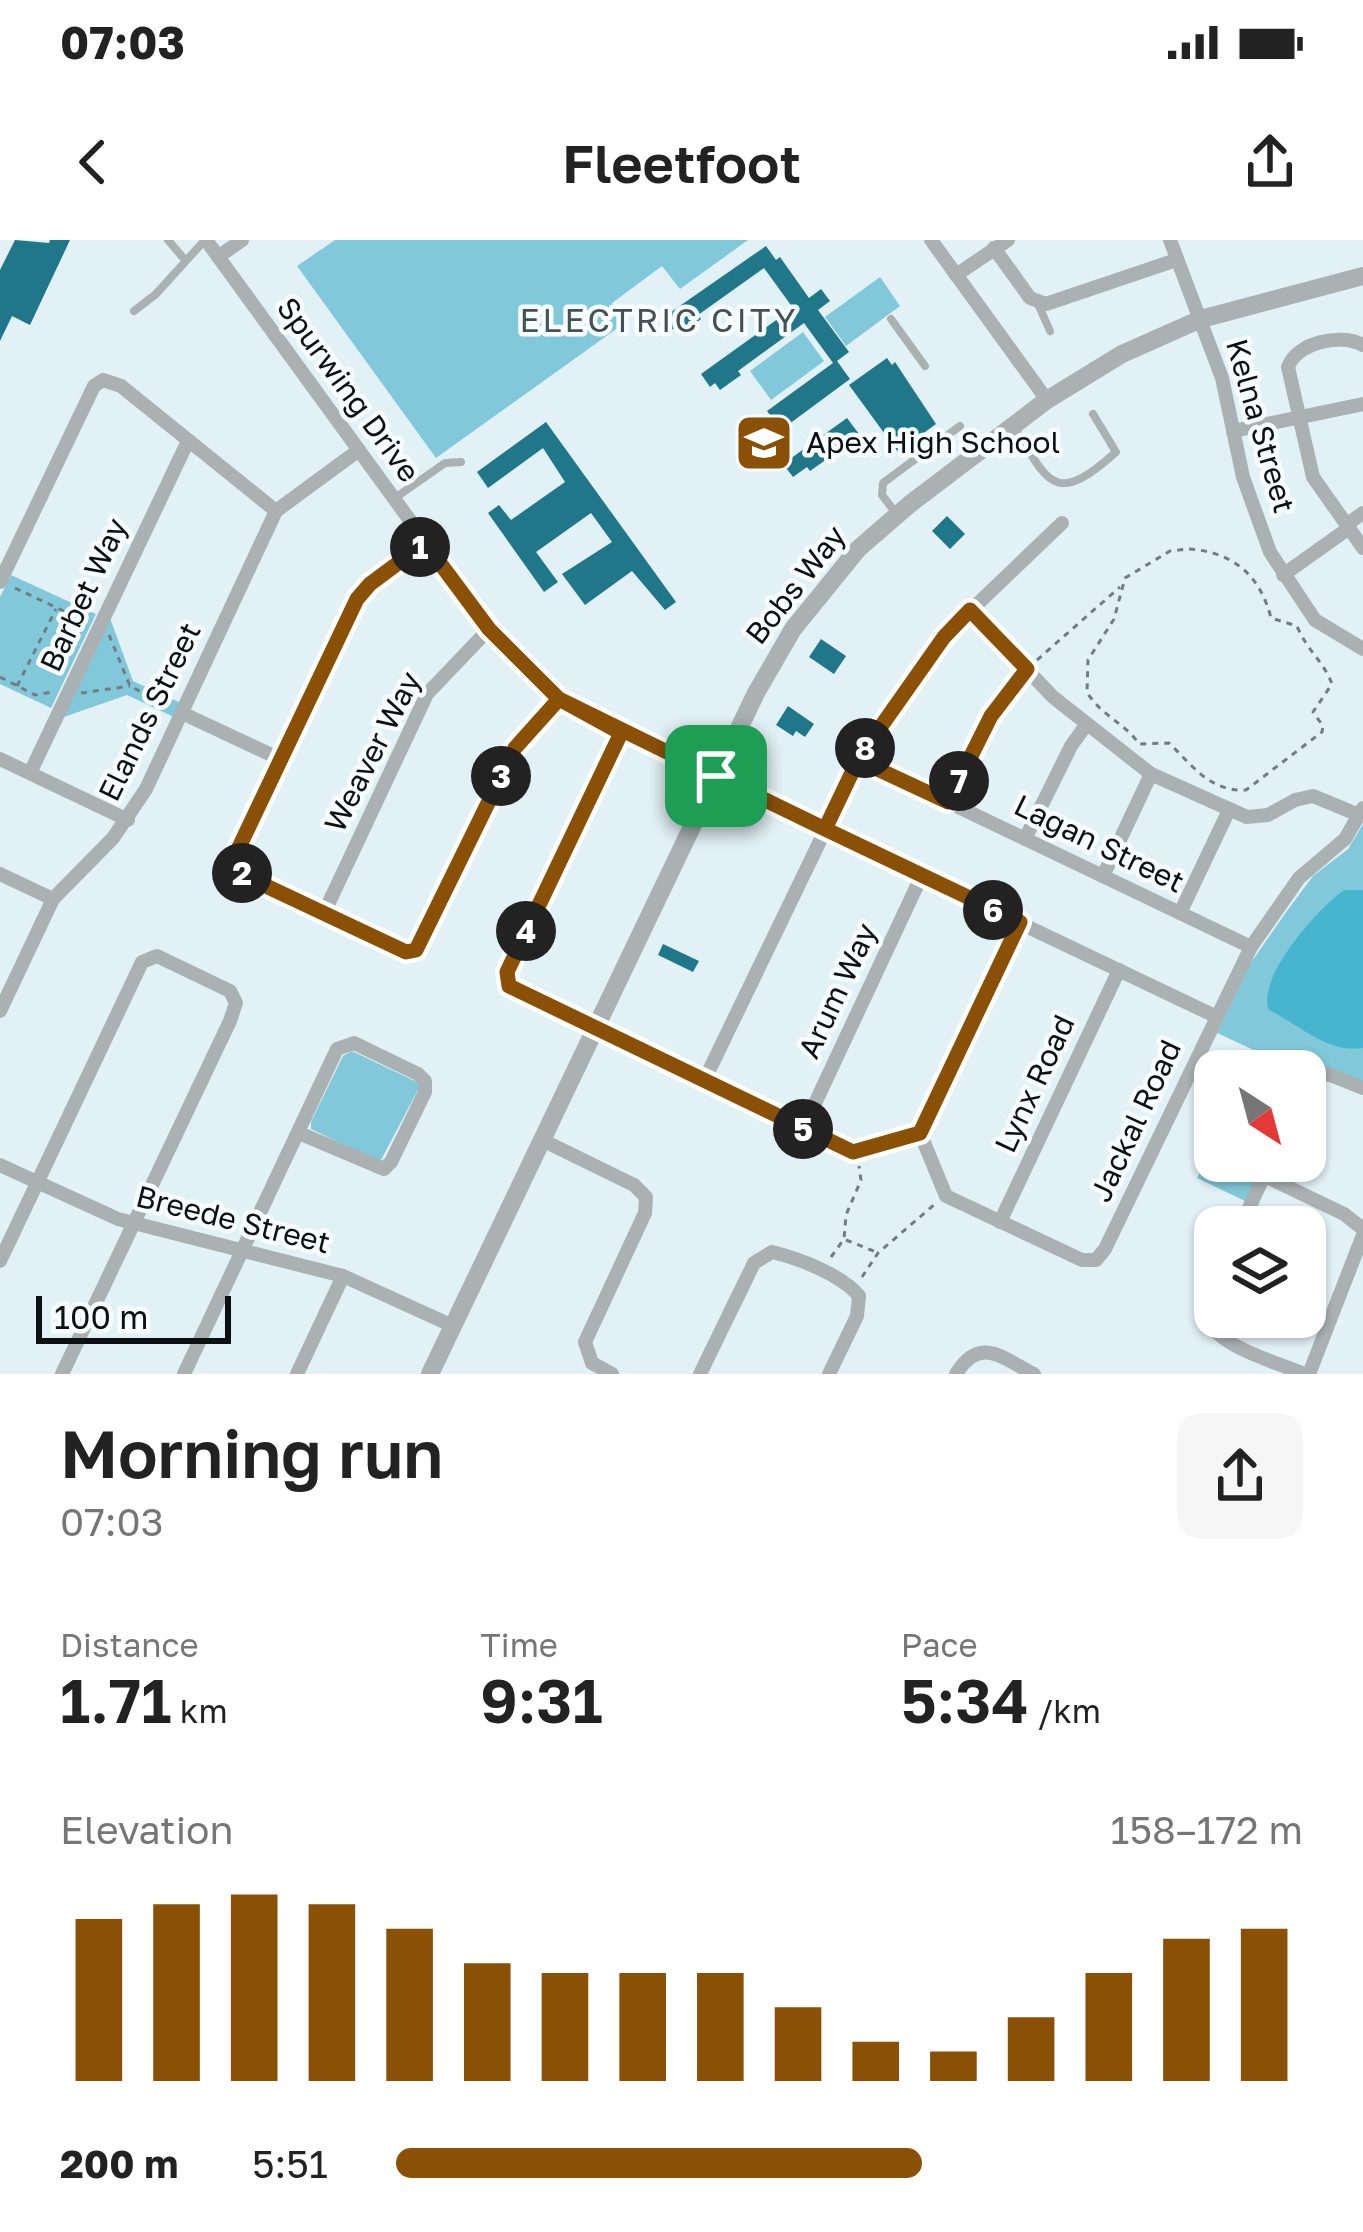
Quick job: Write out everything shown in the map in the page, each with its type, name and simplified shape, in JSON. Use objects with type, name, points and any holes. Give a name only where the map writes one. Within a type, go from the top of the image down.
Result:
[{"type":"street","name":"Spurwing Drive","points":[[206,240],[489,629],[559,699],[621,733],[1215,1016]]},
{"type":"street","points":[[218,257],[242,240]]},
{"type":"street","points":[[931,240],[1047,400]]},
{"type":"street","name":"Kelna Street","points":[[1170,240],[1222,378],[1243,477],[1270,553],[1322,626],[1363,649]]},
{"type":"street","points":[[956,275],[1001,244],[1037,303],[1046,304],[1176,260]]},
{"type":"street","name":"Bobs Way","points":[[430,1374],[756,693],[793,629],[858,549],[1013,425],[1122,354],[1201,319],[1363,276]]},
{"type":"street","points":[[1363,345],[1347,339],[1295,352],[1288,367],[1313,477],[1363,548]]},
{"type":"street","points":[[0,582],[94,386],[103,380],[114,382],[276,511]]},
{"type":"street","points":[[1233,431],[1363,404]]},
{"type":"street","name":"Barbet Way","points":[[29,773],[188,440]]},
{"type":"street","name":"Elands Street","points":[[0,1011],[53,899],[128,820],[276,511],[359,450]]},
{"type":"street","points":[[1282,575],[1363,513]]},
{"type":"street","points":[[704,1082],[858,760],[944,637],[1062,523]]},
{"type":"street","points":[[425,543],[357,599],[233,860],[236,868],[412,952],[422,944],[515,748],[559,699]]},
{"type":"street","points":[[970,610],[1086,725],[1151,773],[1246,817],[1261,817],[1313,796],[1361,811]]},
{"type":"street","name":"Weaver Way","points":[[324,913],[427,694],[489,629]]},
{"type":"street","points":[[948,802],[991,716],[1027,669]]},
{"type":"street","points":[[182,713],[280,759]]},
{"type":"street","points":[[1025,839],[1086,725]]},
{"type":"street","points":[[621,733],[506,977],[516,992],[857,1152],[920,1133]]},
{"type":"street","points":[[0,759],[128,820]]},
{"type":"street","name":"Lagan Street","points":[[858,760],[1251,947]]},
{"type":"street","points":[[1103,876],[1151,773]]},
{"type":"street","points":[[1180,913],[1229,810]]},
{"type":"street","name":"Jackal Road","points":[[1000,1222],[1088,1262],[1106,1249],[1251,947],[1299,878],[1339,845],[1361,811]]},
{"type":"street","points":[[0,874],[53,899]]},
{"type":"street","name":"Arum Way","points":[[803,1129],[922,875]]},
{"type":"street","points":[[1000,1222],[946,1196],[920,1133],[1020,922]]},
{"type":"street","points":[[0,1261],[137,970],[152,956],[223,986],[236,1003],[62,1374]]},
{"type":"street","name":"Lynx Road","points":[[1000,1222],[1119,970]]},
{"type":"street","points":[[184,1374],[242,1250],[341,1046],[354,1043],[425,1081],[425,1092],[384,1169],[299,1133]]},
{"type":"street","points":[[1326,1075],[1363,1088]]},
{"type":"street","points":[[542,1140],[634,1185],[646,1197],[645,1214],[585,1342],[592,1363],[612,1374]]},
{"type":"street","name":"Breede Street","points":[[0,1165],[135,1225],[343,1276],[453,1326]]},
{"type":"street","points":[[1225,1338],[1306,1374],[1363,1232],[1344,1214],[1291,1182]]},
{"type":"street","points":[[700,1374],[759,1257],[772,1252],[854,1289],[861,1305],[829,1374]]},
{"type":"street","points":[[297,1374],[343,1276]]},
{"type":"street","points":[[956,1374],[971,1355],[985,1352],[1034,1374]]},
{"type":"lane","points":[[168,240],[185,260]]},
{"type":"lane","points":[[134,311],[156,295],[206,240]]},
{"type":"lane","points":[[1037,303],[1050,331]]},
{"type":"lane","points":[[891,319],[925,366]]},
{"type":"lane","points":[[1013,425],[1037,468],[1066,484],[1078,481],[1116,452],[1094,414]]},
{"type":"lane","points":[[897,514],[881,492],[884,481],[960,426]]},
{"type":"lane","points":[[394,500],[445,463],[461,462]]},
{"type":"lane","points":[[878,471],[884,481]]},
{"type":"path","points":[[1027,669],[1136,569],[1180,549],[1217,553],[1243,567],[1267,598],[1271,618],[1298,626],[1310,653],[1329,676],[1332,689],[1313,712],[1323,725],[1322,732],[1288,755],[1255,788],[1237,791],[1202,777],[1171,744],[1139,744],[1093,702],[1085,684],[1088,660],[1114,619],[1122,584]]},
{"type":"path","points":[[0,582],[94,625]]},
{"type":"path","points":[[17,686],[56,608]]},
{"type":"path","points":[[104,629],[130,686]]},
{"type":"path","points":[[0,677],[35,695],[64,689]]},
{"type":"path","points":[[73,694],[130,686],[182,713]]},
{"type":"path","points":[[820,1272],[844,1239],[846,1215],[861,1180],[857,1152]]},
{"type":"path","points":[[854,1289],[878,1253],[946,1196]]},
{"type":"path","points":[[844,1239],[878,1253]]},
{"type":"shaded area","points":[[335,240],[748,240],[680,289],[662,266],[612,303],[626,322],[436,458],[297,266]]},
{"type":"shaded area","points":[[880,277],[900,306],[846,346],[825,317]]},
{"type":"shaded area","points":[[803,332],[824,361],[771,400],[750,371]]},
{"type":"shaded area","points":[[11,575],[96,614],[51,708],[0,684],[0,597]]},
{"type":"shaded area","points":[[110,618],[133,681],[181,703],[174,717],[127,695],[61,718]]},
{"type":"shaded area","points":[[1363,824],[1363,1083],[1326,1070],[1326,1050],[1254,1050],[1217,1033],[1250,964],[1284,915],[1313,876],[1348,849]]},
{"type":"shaded area","points":[[1344,890],[1363,890],[1363,1048],[1326,1042],[1269,1010],[1267,996],[1280,963],[1305,927]]},
{"type":"shaded area","points":[[352,1051],[421,1084],[380,1162],[311,1129],[343,1056]]},
{"type":"shaded area","points":[[1205,1182],[1256,1182],[1247,1202]]},
{"type":"building","points":[[15,240],[70,240],[30,325],[12,316],[0,341],[0,270]]},
{"type":"building","points":[[766,246],[776,260],[780,257],[809,298],[821,289],[830,301],[818,310],[849,352],[837,361],[850,379],[781,430],[767,411],[833,363],[804,323],[738,371],[741,375],[720,390],[715,383],[710,387],[701,374],[793,308],[764,268],[698,315],[701,319],[680,335],[661,319]]},
{"type":"building","points":[[887,358],[892,365],[895,362],[936,424],[898,452],[849,385]]},
{"type":"building","points":[[847,418],[859,434],[854,440],[810,471],[807,467],[793,477],[783,464]]},
{"type":"building","points":[[546,422],[676,602],[665,610],[632,571],[585,605],[562,574],[612,542],[591,513],[536,552],[558,582],[544,592],[488,513],[499,505],[511,520],[565,482],[543,448],[488,488],[477,472]]},
{"type":"building","points":[[947,516],[965,534],[950,549],[932,531]]},
{"type":"building","points":[[821,639],[846,656],[834,674],[809,657]]},
{"type":"building","points":[[788,706],[814,724],[805,737],[796,731],[793,736],[776,725]]},
{"type":"building","points":[[663,944],[699,961],[693,972],[658,955]]},
{"type":"place","name":"Apex High School","points":[[764,443]]},
{"type":"district","name":"ELECTRIC CITY","points":[[659,320]]},
{"type":"route","points":[[716,776],[559,699],[489,629],[425,543],[357,599],[233,860],[249,878],[412,952],[422,944],[515,748],[559,699],[621,733],[507,972],[509,986],[853,1152],[920,1133],[1020,922],[825,829],[858,760],[948,802],[991,716],[1027,669],[970,610],[944,637],[863,752],[858,760],[825,829],[716,776]]}]
